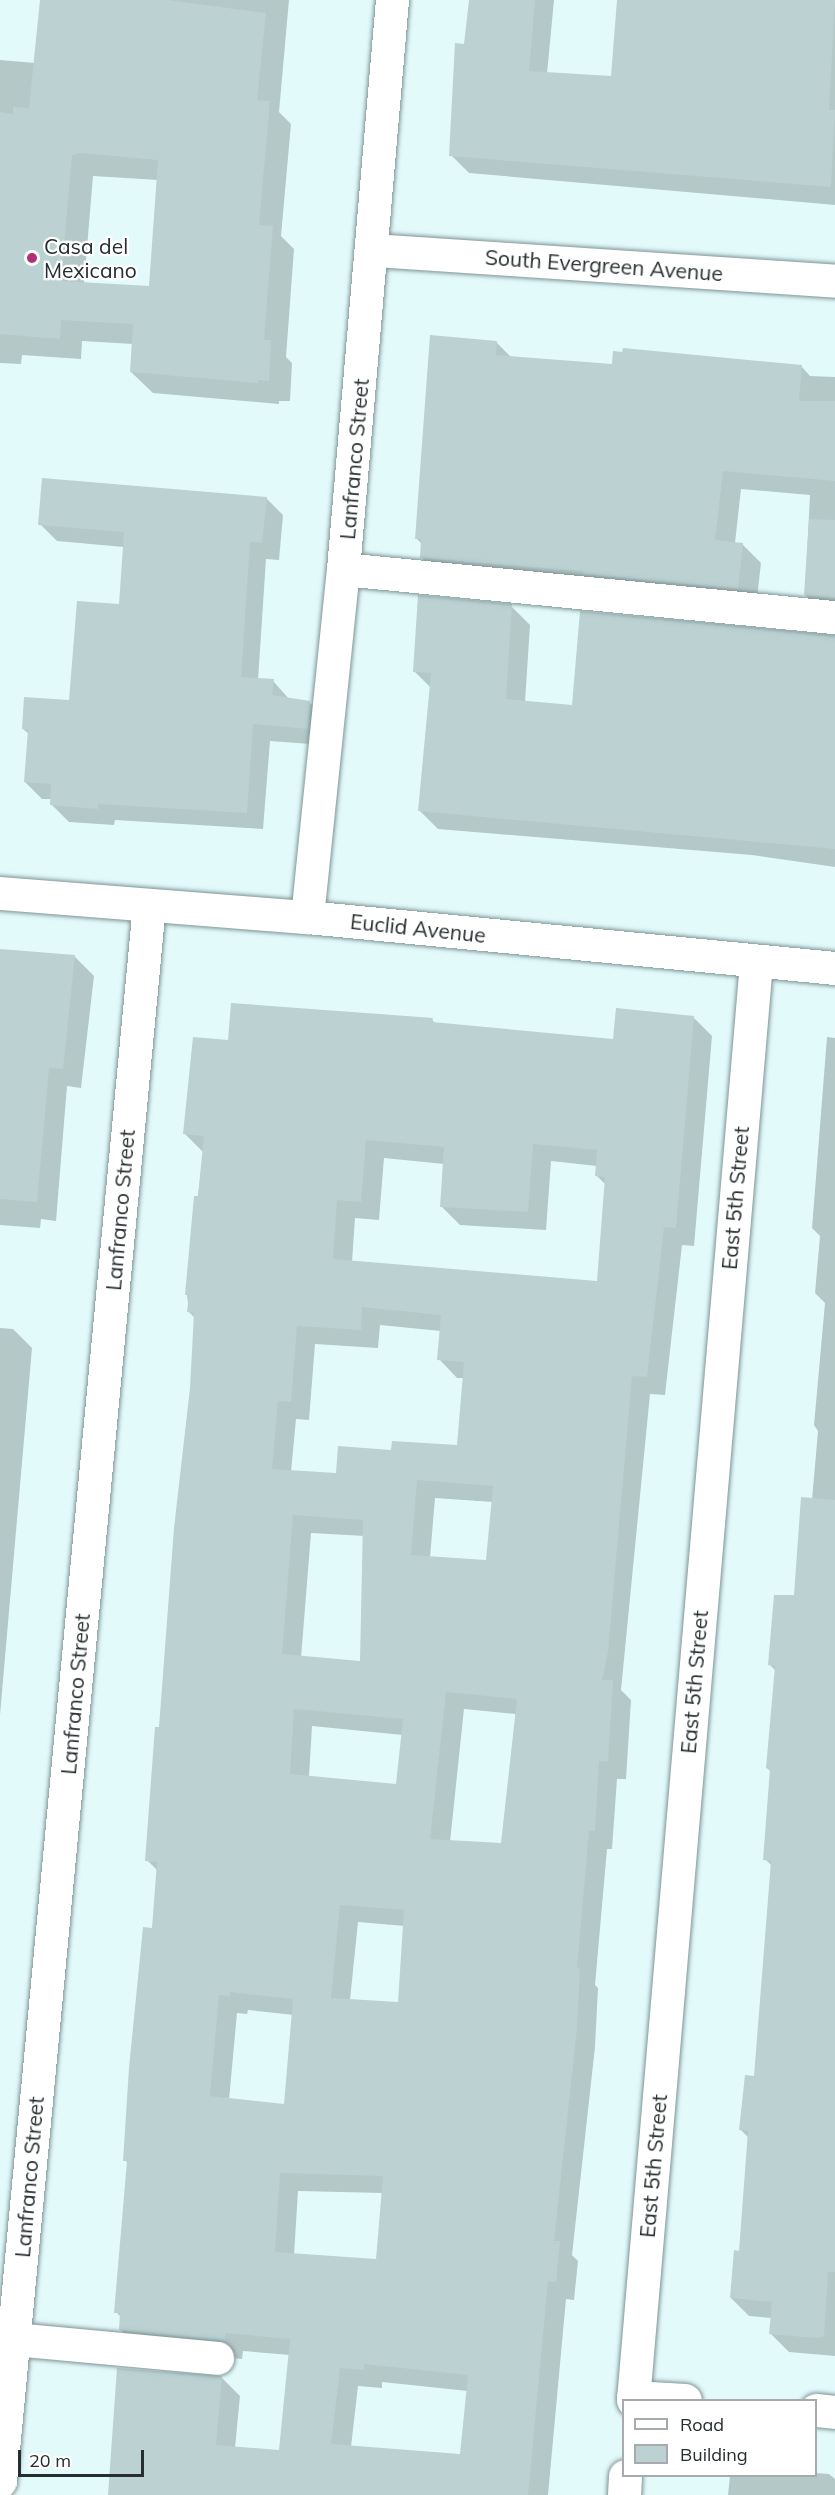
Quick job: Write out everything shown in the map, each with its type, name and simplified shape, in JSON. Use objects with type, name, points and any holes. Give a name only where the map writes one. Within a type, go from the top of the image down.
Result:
[{"type":"street","name":"Lanfranco Street","points":[[307,917],[373,250],[392,0]]},
{"type":"street","name":"South Evergreen Avenue","points":[[373,250],[835,281]]},
{"type":"street","points":[[343,569],[835,617]]},
{"type":"street","name":"Euclid Avenue","points":[[0,893],[307,917],[756,963],[835,968]]},
{"type":"street","name":"Lanfranco Street","points":[[0,2481],[148,906]]},
{"type":"street","name":"East 5th Street","points":[[633,2398],[756,963]]},
{"type":"street","points":[[14,2340],[217,2358]]},
{"type":"street","points":[[633,2398],[659,2399]]},
{"type":"street","points":[[817,2410],[835,2412]]},
{"type":"street","points":[[624,2495],[626,2477]]},
{"type":"building","points":[[40,0],[168,0],[266,13],[257,100],[270,101],[259,225],[273,226],[264,340],[271,340],[269,381],[258,380],[258,383],[130,372],[133,324],[61,320],[60,339],[0,334],[0,112],[13,114],[13,107],[29,108]],"holes":[[[81,153],[158,160],[149,286],[61,281],[72,155]]]},
{"type":"building","points":[[469,0],[535,0],[529,71],[611,76],[617,0],[835,0],[829,110],[835,110],[831,187],[449,156],[455,43],[464,44]]},
{"type":"building","points":[[430,335],[497,341],[496,355],[612,364],[613,351],[622,352],[623,348],[802,365],[799,401],[835,401],[835,481],[723,471],[715,540],[743,543],[738,589],[583,574],[583,571],[420,558],[421,539],[415,539]]},
{"type":"building","points":[[42,478],[267,497],[262,543],[250,542],[241,677],[274,679],[272,695],[310,701],[308,729],[253,724],[247,813],[98,804],[98,809],[50,805],[51,784],[24,782],[28,730],[22,729],[24,697],[69,700],[77,601],[119,604],[124,532],[38,525]]},
{"type":"building","points":[[809,519],[835,520],[835,598],[804,595]]},
{"type":"building","points":[[418,595],[512,604],[506,699],[572,705],[580,611],[835,635],[835,849],[418,811],[431,673],[413,672]]},
{"type":"building","points":[[0,949],[75,955],[63,1069],[49,1068],[37,1202],[0,1199]]},
{"type":"building","points":[[231,1003],[433,1018],[432,1022],[613,1039],[616,1008],[694,1016],[676,1228],[664,1227],[647,1377],[632,1376],[608,1652],[602,1680],[613,1680],[608,1762],[599,1761],[595,1831],[589,1831],[577,1968],[580,1968],[577,2028],[554,2241],[560,2241],[556,2282],[548,2281],[528,2495],[108,2495],[117,2368],[222,2376],[216,2445],[279,2450],[290,2339],[225,2333],[225,2341],[119,2330],[120,2313],[114,2313],[127,2161],[123,2161],[129,2068],[143,1927],[152,1928],[157,1862],[145,1861],[155,1727],[159,1727],[174,1528],[190,1388],[194,1313],[187,1312],[189,1295],[185,1295],[194,1196],[198,1196],[204,1136],[183,1134],[193,1037],[228,1040]],"holes":[[[366,1140],[444,1147],[440,1207],[528,1212],[533,1144],[597,1150],[595,1176],[605,1177],[597,1281],[333,1259],[337,1200],[361,1202]],[[362,1307],[441,1315],[437,1360],[464,1362],[457,1445],[392,1441],[391,1450],[338,1446],[336,1473],[272,1469],[278,1401],[291,1402],[297,1326],[361,1330]],[[417,1480],[493,1486],[486,1560],[411,1555]],[[293,1515],[363,1520],[360,1661],[282,1654]],[[446,1692],[517,1699],[501,1843],[430,1839]],[[294,1709],[403,1719],[396,1784],[290,1774]],[[340,1905],[404,1910],[398,2002],[331,1998]],[[230,1992],[293,1999],[284,2104],[210,2096],[219,1995],[230,1996]],[[280,2173],[383,2176],[376,2259],[275,2252]],[[364,2364],[468,2375],[460,2454],[331,2444],[340,2368],[364,2370]]]},
{"type":"building","points":[[801,1497],[835,1500],[835,2272],[828,2272],[824,2336],[817,2338],[769,2334],[772,2302],[730,2298],[734,2250],[739,2251],[748,2131],[739,2130],[745,2075],[754,2076],[771,1861],[763,1860],[770,1769],[766,1768],[775,1666],[768,1665],[774,1595],[794,1595]]},
{"type":"place","name":"Casa del Mexicano","points":[[32,258]]}]
